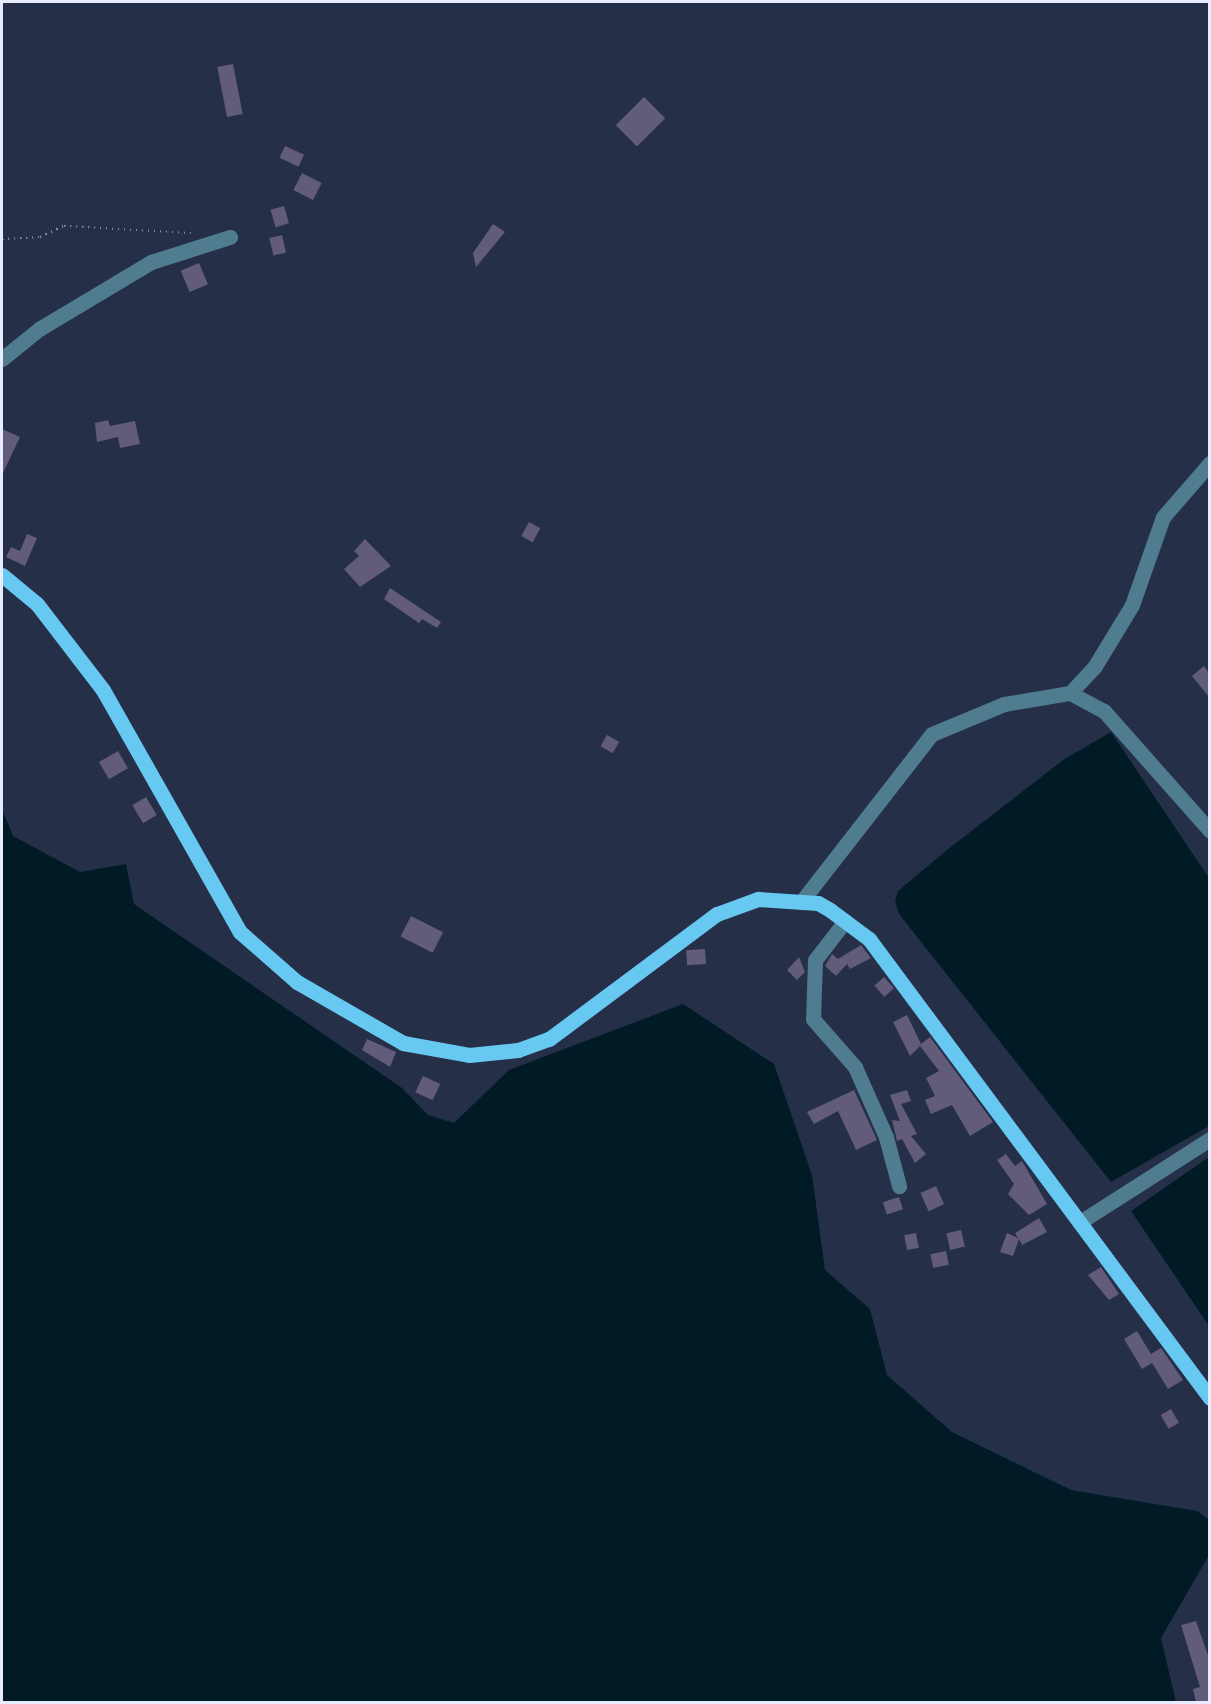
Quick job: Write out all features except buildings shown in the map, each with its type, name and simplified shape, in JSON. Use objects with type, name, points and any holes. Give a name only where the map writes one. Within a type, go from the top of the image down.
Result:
[{"type":"main road","points":[[2,575],[37,604],[103,690],[240,932],[297,982],[403,1043],[469,1056],[518,1050],[549,1039],[717,914],[758,899],[818,903],[845,921],[869,939],[1209,1398]]},
{"type":"street","points":[[2,359],[39,329],[151,262],[230,237]]},
{"type":"street","points":[[1070,693],[1095,666],[1132,605],[1163,517],[1209,463]]},
{"type":"street","points":[[801,902],[932,734],[1004,704],[1070,693],[1104,711],[1209,831]]},
{"type":"street","points":[[845,921],[815,960],[813,1019],[855,1067],[886,1137],[899,1186]]},
{"type":"street","points":[[1080,1222],[1209,1139]]},
{"type":"path","points":[[2,239],[40,237],[64,226],[196,234]]},
{"type":"water","points":[[1111,732],[1209,878],[1209,1126],[1111,1182],[899,914],[895,901],[898,891],[947,850],[1063,760]]},
{"type":"water","points":[[2,809],[13,836],[80,872],[126,864],[134,904],[402,1088],[428,1115],[454,1123],[509,1070],[683,1004],[774,1064],[812,1175],[825,1270],[870,1309],[887,1375],[952,1432],[1071,1490],[1197,1511],[1209,1520],[1209,1555],[1161,1638],[1176,1702],[2,1702]]},
{"type":"water","points":[[1209,1157],[1209,1326],[1131,1211]]}]
